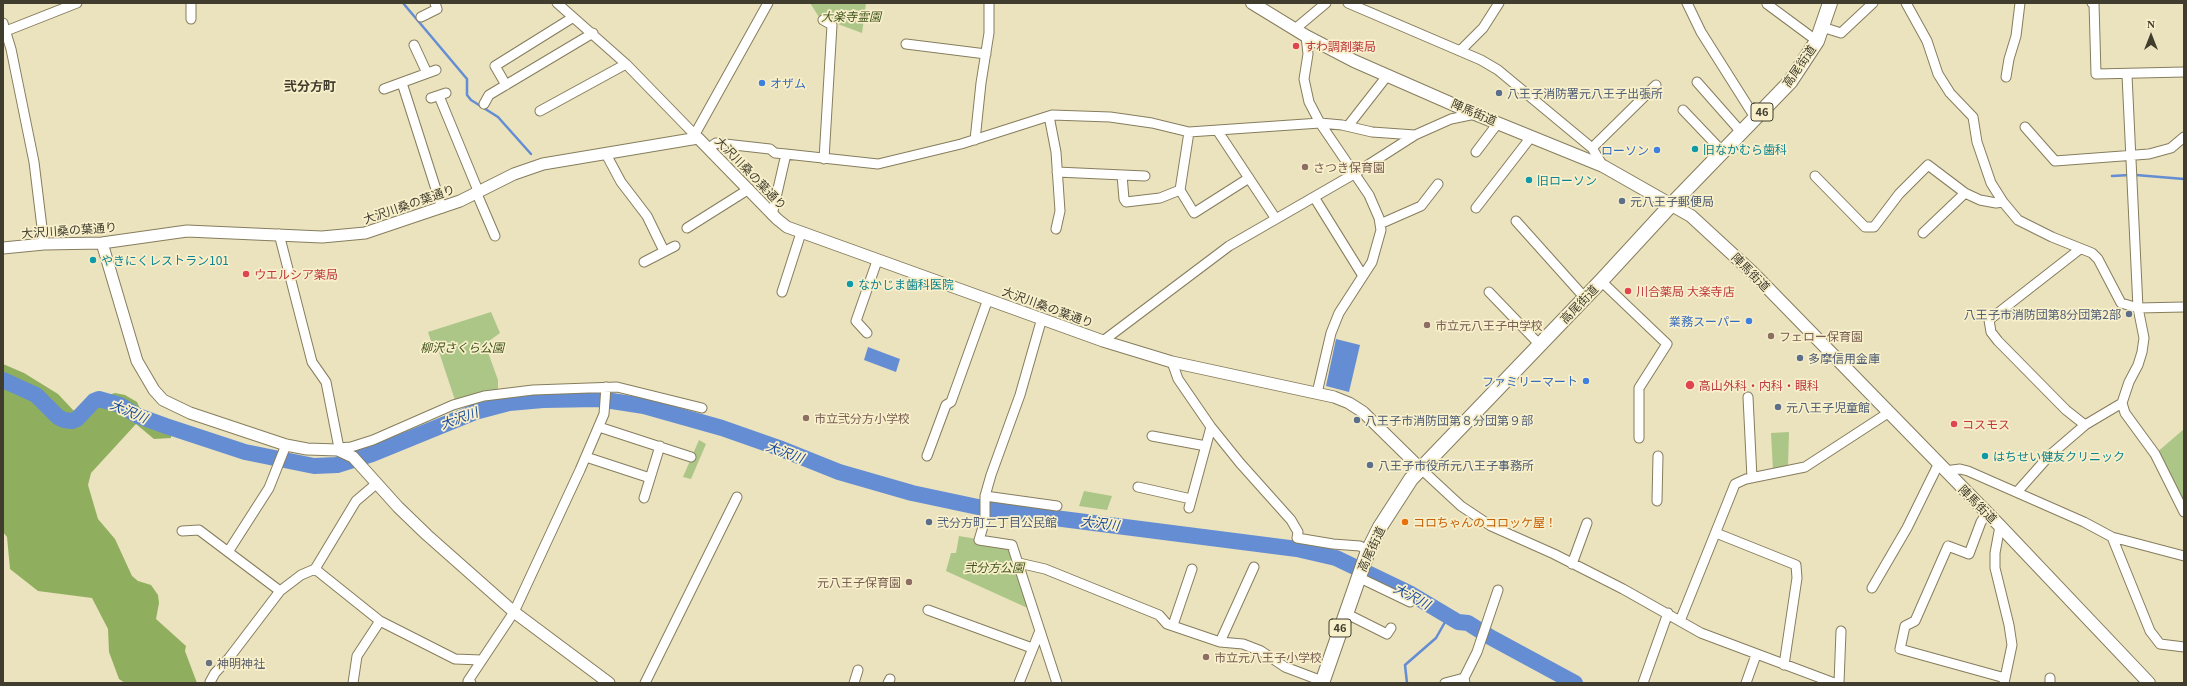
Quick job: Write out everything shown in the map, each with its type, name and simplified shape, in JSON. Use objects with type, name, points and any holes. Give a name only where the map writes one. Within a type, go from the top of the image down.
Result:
[{"type":"main road","name":"陣馬街道","points":[[1252,3],[1306,36],[1387,76],[1603,166],[1700,223],[1748,268],[1888,413],[1988,513],[2149,683]]},
{"type":"main road","name":"高尾街道","points":[[1322,682],[1366,555],[1400,495],[1420,468],[1585,298],[1670,205],[1756,119],[1790,82],[1817,41],[1830,3]]},
{"type":"street","points":[[44,244],[34,162],[7,50],[4,27],[77,3]]},
{"type":"street","points":[[191,3],[191,19]]},
{"type":"street","points":[[420,17],[437,9],[434,3]]},
{"type":"street","points":[[557,3],[572,18],[593,33],[626,64],[697,136],[768,3]]},
{"type":"street","points":[[975,140],[981,83],[986,54],[990,3]]},
{"type":"street","points":[[1295,29],[1326,3]]},
{"type":"street","points":[[1348,3],[1481,60],[1502,73],[1592,148],[1603,166]]},
{"type":"street","points":[[1460,51],[1483,28],[1499,3]]},
{"type":"street","points":[[1687,3],[1701,32],[1756,119]]},
{"type":"street","points":[[1822,27],[1841,33],[1873,3]]},
{"type":"street","points":[[1906,3],[1927,41],[1938,74],[1950,94],[1972,117],[1977,142],[1991,183],[2003,202],[2018,220],[2080,249],[2092,253],[2098,260],[2120,303],[2138,308],[2184,307]]},
{"type":"street","points":[[2006,77],[2016,36],[2020,3]]},
{"type":"street","points":[[2092,3],[2094,3],[2096,74],[2127,75],[2184,72]]},
{"type":"street","points":[[1767,4],[1817,41]]},
{"type":"street","points":[[506,85],[495,66],[572,18]]},
{"type":"street","points":[[823,20],[832,25],[824,159]]},
{"type":"street","points":[[484,104],[489,95],[593,33]]},
{"type":"street","points":[[1306,36],[1308,54],[1304,79],[1309,102],[1320,123],[1372,201],[1380,224],[1379,243],[1372,262],[1339,313],[1332,333],[1317,394]]},
{"type":"street","points":[[906,44],[986,54]]},
{"type":"street","points":[[414,45],[427,73]]},
{"type":"street","points":[[540,111],[626,64]]},
{"type":"street","points":[[384,89],[436,70]]},
{"type":"street","points":[[2127,75],[2138,308],[2144,338],[2138,365],[2129,382],[2122,403],[2125,413],[2155,454],[2184,512]]},
{"type":"street","points":[[1348,126],[1387,76]]},
{"type":"street","points":[[1697,82],[1742,133]]},
{"type":"street","points":[[402,83],[442,208]]},
{"type":"street","points":[[1592,148],[1656,85]]},
{"type":"street","points":[[439,96],[454,146],[478,193],[495,236]]},
{"type":"street","points":[[1683,110],[1723,152]]},
{"type":"street","points":[[1103,341],[1229,246],[1354,174],[1415,135],[1451,119],[1476,114]]},
{"type":"street","points":[[1049,116],[1057,172],[1060,210],[1056,229]]},
{"type":"street","points":[[710,148],[716,144],[770,149],[775,153],[878,164],[975,140],[1049,116],[1110,117],[1152,123],[1189,132],[1320,123],[1348,126],[1372,132],[1415,135]]},
{"type":"street","points":[[1476,152],[1498,123]]},
{"type":"street","points":[[2025,127],[2055,161],[2131,156],[2171,148],[2184,137]]},
{"type":"street","points":[[1217,130],[1276,219]]},
{"type":"street","points":[[1189,132],[1180,190],[1194,213],[1249,178]]},
{"type":"street","name":"大沢川桑の葉通り","points":[[3,248],[44,244],[102,243],[187,231],[337,237],[364,233],[442,208],[478,193],[523,170],[543,164],[606,154],[697,136],[749,189],[772,215],[787,227],[877,261],[1042,318],[1103,341],[1172,362],[1349,402],[1363,412],[1420,468]]},
{"type":"street","points":[[1476,208],[1532,136]]},
{"type":"street","points":[[606,154],[622,182],[647,216],[664,251]]},
{"type":"street","points":[[772,215],[786,154]]},
{"type":"street","points":[[1814,176],[1865,227],[1874,227],[1899,194],[1928,165],[1965,193],[1980,200],[1996,203],[2003,202]]},
{"type":"street","points":[[1057,172],[1145,176]]},
{"type":"street","points":[[1122,175],[1124,199],[1126,202],[1160,198],[1180,190]]},
{"type":"street","points":[[1380,224],[1421,206],[1438,184]]},
{"type":"street","points":[[687,228],[749,189]]},
{"type":"street","points":[[1923,233],[1965,193]]},
{"type":"street","points":[[1314,197],[1363,276]]},
{"type":"street","points":[[1516,222],[1585,298]]},
{"type":"street","points":[[782,292],[801,233]]},
{"type":"street","points":[[279,234],[312,362],[326,382],[342,451],[362,466],[376,484],[427,535],[514,612],[609,683]]},
{"type":"street","points":[[102,243],[132,349],[143,373],[154,390],[163,400],[190,413],[285,448],[342,451],[453,405],[484,396],[555,389],[606,390],[617,387],[702,408]]},
{"type":"street","points":[[644,262],[675,246]]},
{"type":"street","points":[[2080,249],[1989,320],[1990,332],[1998,341],[2054,399],[2085,425]]},
{"type":"street","points":[[867,332],[856,321],[877,261]]},
{"type":"street","points":[[1601,281],[1666,344],[1639,388],[1639,438]]},
{"type":"street","points":[[1489,292],[1540,345]]},
{"type":"street","points":[[928,456],[946,405],[951,402],[988,299]]},
{"type":"street","points":[[1042,318],[1020,394],[985,498],[985,514],[979,540],[1012,545],[1019,563],[1039,633],[1057,683]]},
{"type":"street","points":[[1172,362],[1178,379],[1211,427],[1240,463],[1291,520],[1298,532],[1297,538],[1333,544],[1360,546],[1366,555]]},
{"type":"street","points":[[471,683],[468,681],[514,612],[586,457],[599,427],[604,410],[606,390]]},
{"type":"street","points":[[1748,397],[1752,478]]},
{"type":"street","points":[[2017,492],[2049,456],[2085,425],[2122,403]]},
{"type":"street","points":[[1680,621],[1716,533],[1728,498],[1735,484],[1739,481],[1805,467],[1888,413]]},
{"type":"street","points":[[599,427],[691,456]]},
{"type":"street","points":[[1138,487],[1190,503],[1211,427]]},
{"type":"street","points":[[1152,436],[1206,446]]},
{"type":"street","points":[[644,498],[660,446]]},
{"type":"street","points":[[228,552],[269,488],[285,448]]},
{"type":"street","points":[[1657,501],[1658,456]]},
{"type":"street","points":[[586,457],[650,478]]},
{"type":"street","points":[[1420,468],[1461,506],[1480,520],[1515,539],[1572,564],[1668,613],[1701,633],[1756,655],[1834,683]]},
{"type":"street","points":[[1872,588],[1942,468],[1968,471],[2084,522],[2112,537],[2184,556]]},
{"type":"street","points":[[210,682],[215,673],[229,658],[280,591],[301,575],[315,569],[356,501],[376,484]]},
{"type":"street","points":[[645,683],[737,497]]},
{"type":"street","points":[[985,498],[1057,506]]},
{"type":"street","points":[[1988,513],[1981,522],[1969,554],[1948,546],[1915,621],[1905,626],[1900,648],[2004,680],[2012,645],[2009,625],[1995,568],[1995,553],[2000,526]]},
{"type":"street","points":[[1572,564],[1587,523]]},
{"type":"street","points":[[182,531],[199,530],[280,591]]},
{"type":"street","points":[[1716,533],[1796,565],[1797,578],[1784,665]]},
{"type":"street","points":[[2112,537],[2150,631],[2160,644],[2184,647]]},
{"type":"street","points":[[1019,563],[1045,569],[1159,615],[1167,624],[1220,642],[1244,644],[1261,651],[1286,667],[1322,682]]},
{"type":"street","points":[[1220,642],[1254,567]]},
{"type":"street","points":[[315,569],[380,621],[455,659],[481,660]]},
{"type":"street","points":[[1172,625],[1192,569]]},
{"type":"street","points":[[1359,575],[1410,602]]},
{"type":"street","points":[[1445,683],[1464,681],[1477,652],[1480,638],[1498,590]]},
{"type":"street","points":[[928,610],[1032,648]]},
{"type":"street","points":[[1346,613],[1387,634],[1392,628]]},
{"type":"street","points":[[1643,683],[1668,613]]},
{"type":"street","points":[[353,683],[357,656],[380,621]]},
{"type":"street","points":[[1839,683],[1841,631]]},
{"type":"street","points":[[1019,683],[1039,633]]},
{"type":"street","points":[[1746,683],[1756,655]]},
{"type":"street","points":[[854,683],[858,670]]},
{"type":"green space","name":"大楽寺霊園","points":[[810,3],[866,3],[862,33],[819,17]]},
{"type":"green space","name":"柳沢さくら公園","points":[[491,312],[500,333],[485,344],[498,380],[498,391],[455,400],[438,349],[434,350],[428,332]]},
{"type":"green space","points":[[3,364],[24,373],[58,394],[73,410],[85,416],[92,412],[105,396],[115,393],[125,395],[137,402],[142,413],[172,425],[171,438],[154,439],[136,424],[91,473],[88,485],[98,519],[115,539],[132,576],[138,581],[151,585],[158,595],[159,603],[156,619],[186,646],[185,651],[197,683],[125,683],[119,679],[109,652],[108,629],[92,598],[38,591],[10,569],[7,537],[3,532]]},
{"type":"green space","points":[[2184,429],[2184,512],[2155,454]]},
{"type":"green space","points":[[1789,432],[1788,466],[1773,470],[1771,433]]},
{"type":"green space","points":[[699,440],[706,444],[691,479],[683,477]]},
{"type":"green space","points":[[1084,491],[1112,496],[1107,510],[1079,506]]},
{"type":"green space","name":"弐分方公園","points":[[959,536],[1012,545],[1032,610],[946,571],[951,553],[956,553]]},
{"type":"water","points":[[1336,339],[1360,345],[1349,392],[1326,386]]},
{"type":"water","points":[[868,347],[900,359],[896,372],[864,360]]},
{"type":"waterway","points":[[403,3],[467,79],[467,95],[471,100],[498,117],[531,154]]},
{"type":"waterway","points":[[2112,176],[2130,175]]},
{"type":"waterway","points":[[2136,175],[2184,179]]},
{"type":"waterway","name":"大沢川","points":[[3,380],[36,395],[58,417],[64,420],[72,421],[77,419],[94,401],[99,399],[120,405],[138,416],[245,452],[314,466],[337,465],[372,454],[475,412],[509,403],[543,400],[599,399],[644,406],[722,428],[779,448],[839,472],[912,493],[992,510],[1297,549],[1336,558],[1411,594],[1458,622],[1468,623],[1490,637],[1575,683]]},
{"type":"waterway","name":"大沢川","points":[[992,505],[992,510]]},
{"type":"waterway","points":[[1407,683],[1405,665],[1436,638],[1449,615]]},
{"type":"place","name":"すわ調剤薬局","points":[[1296,46]]},
{"type":"place","name":"オザム","points":[[762,83]]},
{"type":"place","name":"八王子消防署元八王子出張所","points":[[1499,93]]},
{"type":"place","name":"旧なかむら歯科","points":[[1695,149]]},
{"type":"place","name":"ローソン","points":[[1657,150]]},
{"type":"place","name":"さつき保育園","points":[[1305,167]]},
{"type":"place","name":"旧ローソン","points":[[1529,180]]},
{"type":"place","name":"元八王子郵便局","points":[[1622,201]]},
{"type":"place","name":"やきにくレストラン101","points":[[93,260]]},
{"type":"place","name":"ウエルシア薬局","points":[[246,274]]},
{"type":"place","name":"なかじま歯科医院","points":[[850,284]]},
{"type":"place","name":"川合薬局 大楽寺店","points":[[1628,291]]},
{"type":"place","name":"八王子市消防団第8分団第2部","points":[[2129,314]]},
{"type":"place","name":"業務スーパー","points":[[1749,321]]},
{"type":"place","name":"市立元八王子中学校","points":[[1427,325]]},
{"type":"place","name":"フェロー保育園","points":[[1771,336]]},
{"type":"place","name":"多摩信用金庫","points":[[1800,358]]},
{"type":"place","name":"ファミリーマート","points":[[1586,381]]},
{"type":"place","name":"高山外科・内科・眼科","points":[[1690,385]]},
{"type":"place","name":"元八王子児童館","points":[[1778,407]]},
{"type":"place","name":"市立弐分方小学校","points":[[806,418]]},
{"type":"place","name":"八王子市消防団第８分団第９部","points":[[1357,420]]},
{"type":"place","name":"コスモス","points":[[1954,424]]},
{"type":"place","name":"はちせい健友クリニック","points":[[1985,456]]},
{"type":"place","name":"八王子市役所元八王子事務所","points":[[1370,465]]},
{"type":"place","name":"弐分方町二丁目公民館","points":[[929,522]]},
{"type":"place","name":"コロちゃんのコロッケ屋！","points":[[1405,522]]},
{"type":"place","name":"元八王子保育園","points":[[909,582]]},
{"type":"place","name":"市立元八王子小学校","points":[[1206,657]]},
{"type":"place","name":"神明神社","points":[[209,663]]},
{"type":"district","name":"弐分方町","points":[[310,86]]}]
